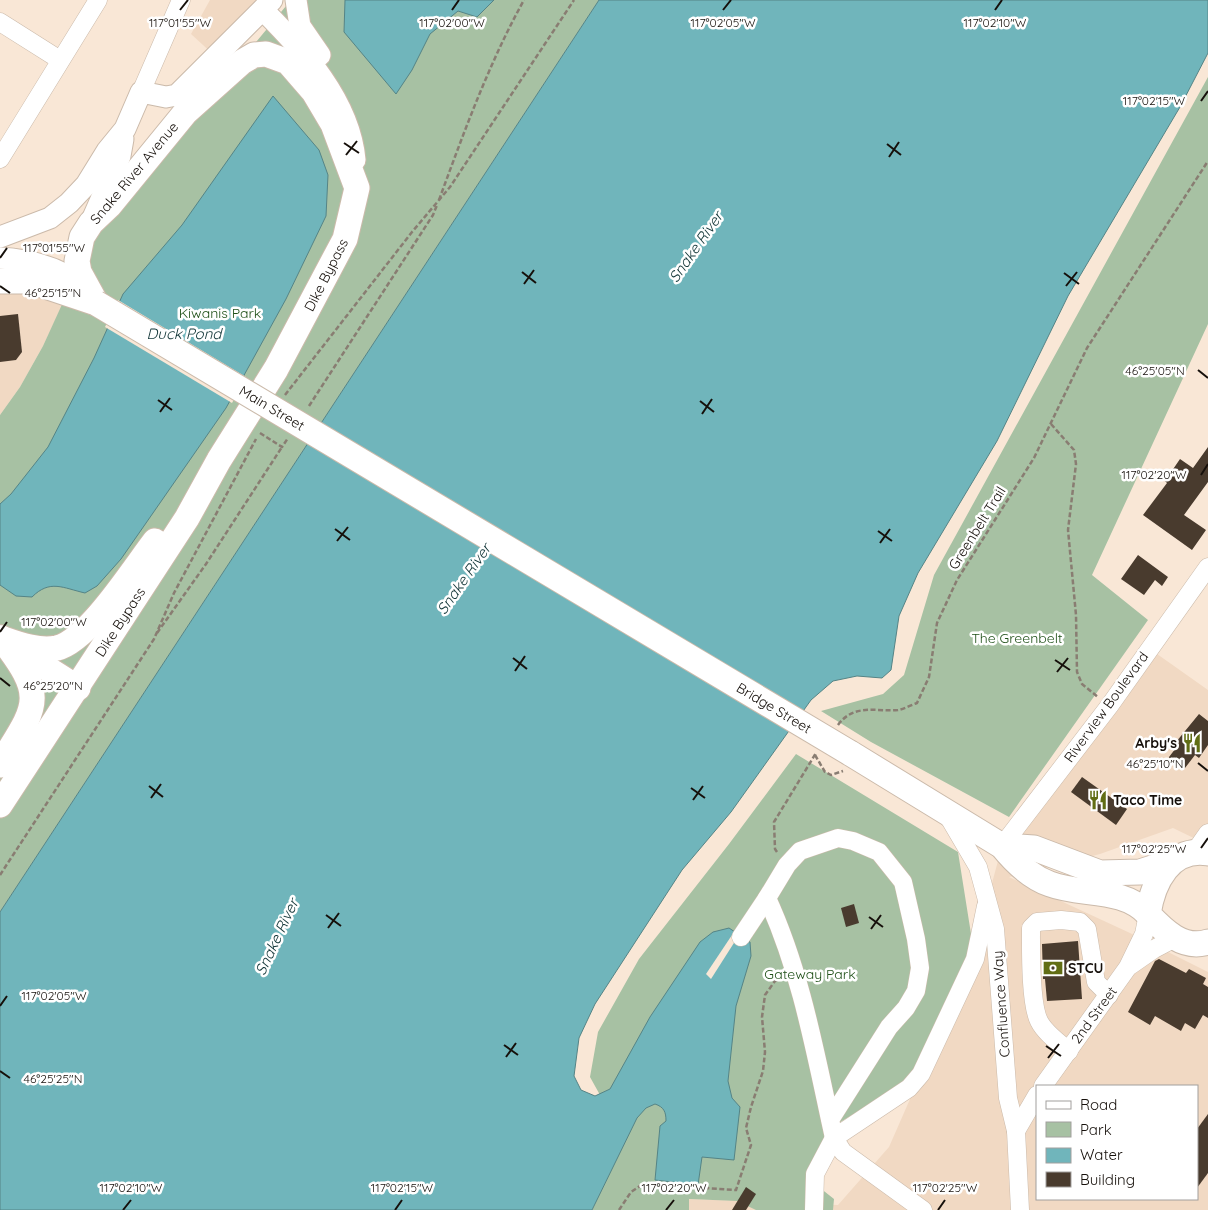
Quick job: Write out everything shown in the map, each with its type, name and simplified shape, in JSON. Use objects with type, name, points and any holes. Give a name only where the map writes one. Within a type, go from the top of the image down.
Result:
[{"type":"highway","name":"Snake River Avenue","points":[[92,297],[79,272],[77,251],[82,237],[91,223],[109,206],[185,113],[248,58],[266,54],[283,59],[299,72],[323,107],[341,142],[356,188]]},
{"type":"highway","name":"Dike Bypass","points":[[0,780],[72,685],[187,518],[219,460],[276,369],[335,261],[350,225],[356,188]]},
{"type":"highway","points":[[0,281],[30,281],[92,297]]},
{"type":"highway","name":"Main Street","points":[[92,297],[545,570]]},
{"type":"highway","name":"Dike Bypass","points":[[0,806],[177,513],[219,460]]},
{"type":"highway","points":[[0,638],[41,649],[57,648],[75,639],[91,624],[177,513]]},
{"type":"highway","name":"Bridge Street","points":[[545,570],[848,760],[943,810],[1002,846],[1016,863],[1049,884],[1086,893],[1125,898],[1141,907],[1175,938]]},
{"type":"highway","points":[[0,638],[72,685]]},
{"type":"highway","points":[[0,638],[27,674],[34,693],[29,717],[0,765]]},
{"type":"highway","name":"Bridge Street","points":[[1002,846],[1034,848],[1100,874],[1140,872],[1195,850]]},
{"type":"highway","points":[[1148,914],[1153,889],[1161,874],[1195,850]]},
{"type":"highway","points":[[1175,938],[1205,946]]},
{"type":"main road","points":[[296,0],[297,17],[304,32],[346,93],[357,118],[364,154],[364,166],[356,188]]},
{"type":"main road","points":[[91,223],[120,156],[125,129],[141,92],[166,97],[177,95],[267,5]]},
{"type":"main road","points":[[267,5],[309,62],[342,112],[355,154],[356,188]]},
{"type":"main road","points":[[185,113],[245,40],[267,5]]},
{"type":"main road","points":[[0,237],[50,218],[69,203],[86,185],[107,151],[125,129]]},
{"type":"main road","name":"Main Street","points":[[0,258],[48,266],[75,278],[92,297]]},
{"type":"street","points":[[0,159],[98,0]]},
{"type":"street","points":[[141,92],[181,0]]},
{"type":"street","points":[[0,22],[60,60]]},
{"type":"street","name":"Riverview Boulevard","points":[[1002,846],[1110,705],[1208,567]]},
{"type":"street","name":"Confluence Way","points":[[943,810],[966,844],[978,867],[995,929],[1008,1098],[1016,1131],[1020,1210]]},
{"type":"street","points":[[741,937],[788,865],[800,851],[838,838],[853,841],[879,852],[903,882],[916,939],[920,968],[916,992],[906,1008],[889,1027],[830,1120]]},
{"type":"street","points":[[767,898],[795,972],[812,1034],[834,1138],[843,1152],[923,1210]]},
{"type":"street","points":[[814,1210],[813,1179],[834,1138],[909,1088],[921,1074],[975,959],[988,898]]},
{"type":"street","name":"2nd Street","points":[[1044,1085],[1128,967],[1144,934],[1148,914]]},
{"type":"street","points":[[1069,1051],[1049,1035],[1039,1021],[1035,1007],[1031,928],[1037,922],[1061,920],[1080,922],[1087,929],[1096,982],[1109,995]]},
{"type":"street","name":"2nd Street","points":[[1128,967],[1154,949],[1175,938]]},
{"type":"street","points":[[1016,1131],[1036,1097]]},
{"type":"path","points":[[309,406],[433,215],[487,74],[524,0]]},
{"type":"path","name":"Greenbelt Trail","points":[[837,726],[842,719],[868,708],[899,710],[917,703],[929,677],[937,623],[956,580],[1034,458],[1087,348],[1208,161]]},
{"type":"path","points":[[1052,424],[1074,450],[1076,464],[1068,530],[1076,615],[1077,672],[1082,684],[1110,705]]},
{"type":"path","points":[[260,433],[282,447]]},
{"type":"path","points":[[154,639],[206,564],[290,434]]},
{"type":"path","points":[[788,865],[775,849],[774,822],[820,748]]},
{"type":"path","points":[[815,755],[825,772],[831,775],[841,772],[848,760]]},
{"type":"path","points":[[619,1210],[631,1192],[643,1184],[736,1190],[751,1145],[746,1128],[763,1070],[765,1052],[762,1017],[765,994],[775,981],[795,972]]},
{"type":"shaded area","points":[[210,0],[272,0],[216,57],[191,34]]},
{"type":"shaded area","points":[[0,258],[75,278],[43,346],[20,387],[0,415]]},
{"type":"shaded area","points":[[1150,649],[1208,690],[1208,845],[1173,828],[1100,854],[1009,877],[1130,933],[1208,972],[1208,1210],[689,1210],[689,1199],[838,1205],[889,1147],[921,1074],[988,898],[1002,846]]},
{"type":"green space","name":"Kiwanis Park","points":[[291,0],[599,0],[0,912],[0,415],[20,387],[43,346],[91,241]]},
{"type":"green space","name":"The Greenbelt","points":[[1208,77],[1208,324],[1092,575],[1148,620],[1009,817],[871,742],[821,711],[883,694],[904,675],[934,575]]},
{"type":"green space","name":"Gateway Park","points":[[796,754],[958,852],[975,959],[921,1074],[832,1127],[810,1180],[834,1199],[833,1210],[756,1210],[737,1201],[689,1199],[689,1210],[592,1210],[625,1140],[590,1077],[598,1032],[639,959],[729,844]]},
{"type":"water","points":[[345,0],[494,0],[477,17],[458,11],[430,34],[412,70],[396,94],[344,32]]},
{"type":"water","name":"Snake River","points":[[599,0],[1208,0],[1208,53],[1180,107],[1068,296],[997,441],[918,573],[899,616],[891,670],[882,678],[857,676],[833,681],[811,700],[731,812],[682,870],[595,1004],[579,1038],[574,1076],[581,1090],[595,1096],[610,1089],[650,1017],[700,942],[713,932],[729,928],[750,942],[751,956],[736,1006],[728,1081],[732,1098],[740,1107],[734,1160],[702,1157],[698,1185],[655,1180],[660,1126],[666,1121],[666,1115],[661,1107],[655,1104],[646,1108],[637,1118],[592,1210],[0,1210],[0,912]]},
{"type":"water","name":"Duck Pond","points":[[273,96],[319,150],[328,175],[326,216],[286,299],[226,408],[121,559],[97,586],[85,593],[57,586],[45,588],[32,597],[16,596],[0,585],[0,504],[11,494],[48,447],[94,358],[123,294],[182,225]]},
{"type":"pier","points":[[118,300],[246,377],[232,403],[105,327]]},
{"type":"pier","points":[[734,932],[739,935],[711,979],[706,974]]},
{"type":"building","points":[[18,314],[22,352],[16,360],[0,362],[0,316]]},
{"type":"building","points":[[1208,447],[1208,482],[1184,515],[1206,530],[1192,550],[1143,515],[1167,483],[1165,481],[1180,459],[1193,468]]},
{"type":"building","points":[[1138,555],[1168,577],[1162,586],[1155,580],[1144,595],[1121,579]]},
{"type":"building","name":"Arby's","points":[[1199,714],[1208,721],[1208,745],[1199,758],[1195,755],[1185,768],[1182,769],[1170,760],[1169,757],[1179,744],[1176,742]]},
{"type":"building","name":"Taco Time","points":[[1082,777],[1127,809],[1116,825],[1071,792]]},
{"type":"building","points":[[854,904],[859,923],[846,927],[841,908]]},
{"type":"building","name":"STCU","points":[[1078,941],[1082,999],[1047,1001],[1045,979],[1043,979],[1042,944]]},
{"type":"building","points":[[1159,959],[1186,973],[1189,969],[1206,978],[1203,984],[1208,987],[1208,1018],[1203,1015],[1195,1029],[1185,1023],[1181,1031],[1155,1016],[1150,1025],[1128,1012],[1155,961]]},
{"type":"building","points":[[1208,1114],[1208,1173],[1198,1187],[1198,1128]]},
{"type":"building","points":[[746,1187],[756,1194],[746,1210],[732,1210]]},
{"type":"place","name":"Arby's","points":[[1192,743]]},
{"type":"place","name":"Taco Time","points":[[1098,800]]},
{"type":"place","name":"STCU","points":[[1053,968]]}]
